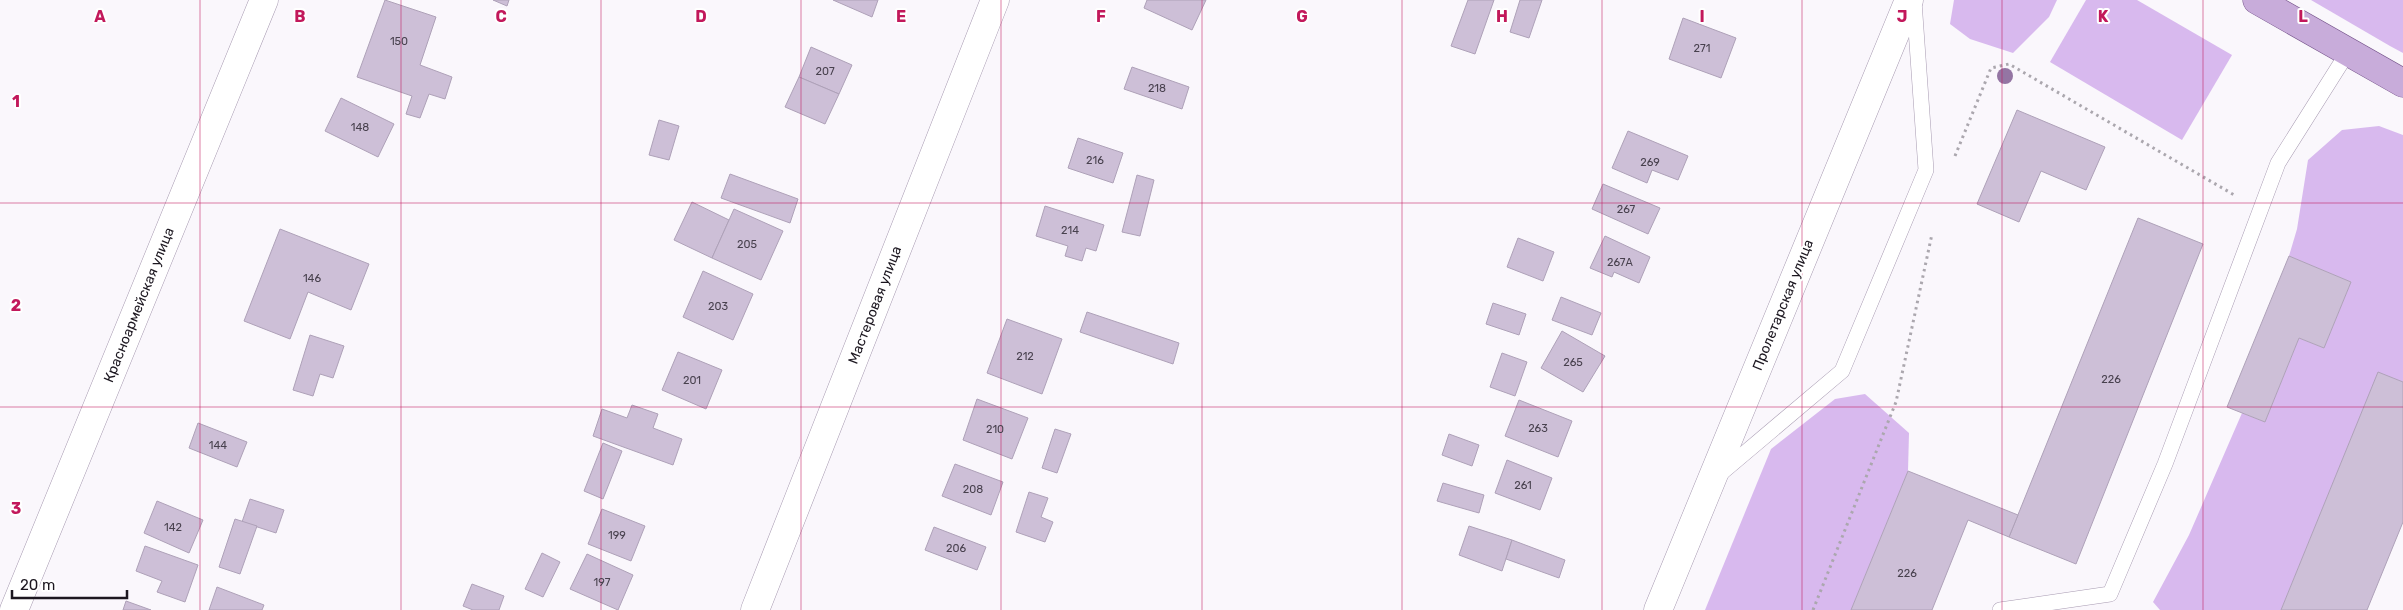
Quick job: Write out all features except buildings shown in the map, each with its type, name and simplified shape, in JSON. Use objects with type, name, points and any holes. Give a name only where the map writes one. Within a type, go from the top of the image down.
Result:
[{"type":"main road","points":[[2258,0],[2403,83]]},
{"type":"street","name":"Красноармейская улица","points":[[14,610],[264,0]]},
{"type":"street","name":"Мастеровая улица","points":[[755,610],[995,0]]},
{"type":"street","name":"Пролетарская улица","points":[[1658,610],[1908,0]]},
{"type":"lane","points":[[1711,481],[1842,371],[1926,170],[1914,0]]},
{"type":"lane","points":[[2000,610],[2110,594],[2165,464],[2278,163],[2348,52]]},
{"type":"path","points":[[1954,158],[1991,68],[2010,64],[2260,210]]},
{"type":"path","points":[[1813,610],[1896,402],[1932,233]]},
{"type":"shaded area","points":[[1954,0],[2057,0],[2049,17],[2013,53],[1970,39],[1950,24]]},
{"type":"shaded area","points":[[2086,0],[2137,0],[2232,55],[2182,140],[2050,62]]},
{"type":"shaded area","points":[[2311,0],[2403,0],[2403,53],[2390,46]]},
{"type":"shaded area","points":[[2379,126],[2403,135],[2403,382],[2378,373],[2281,610],[2160,610],[2153,602],[2189,535],[2242,413],[2265,422],[2299,338],[2324,348],[2351,282],[2289,256],[2297,229],[2308,160],[2342,130]]},
{"type":"shaded area","points":[[1865,394],[1909,433],[1908,471],[1851,610],[1705,610],[1771,449],[1835,399]]}]
